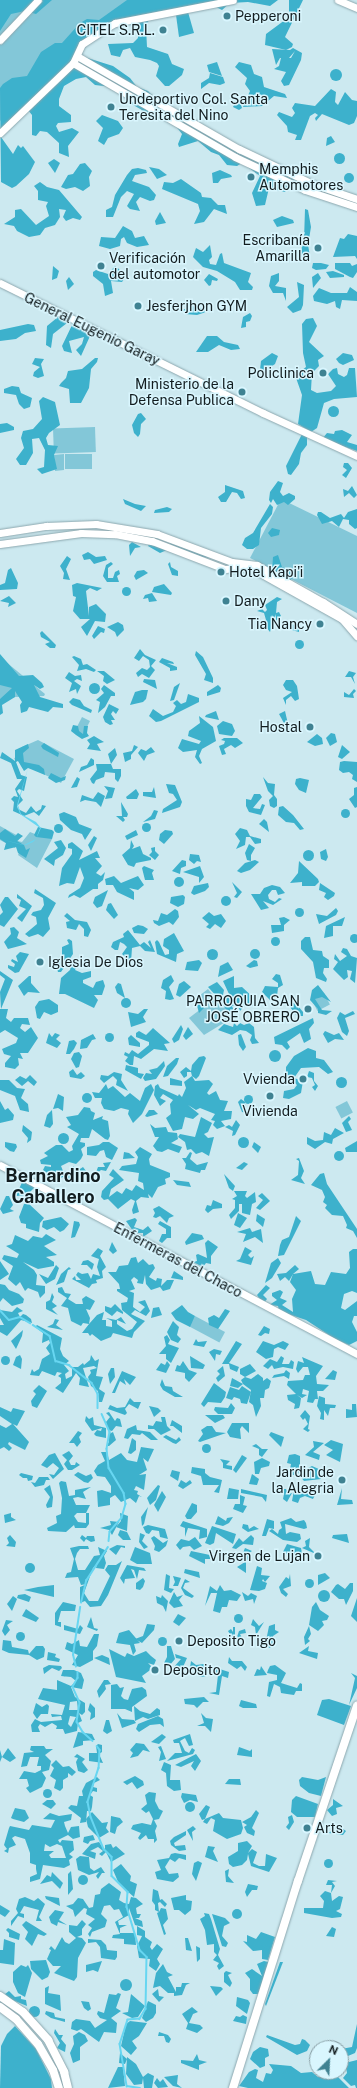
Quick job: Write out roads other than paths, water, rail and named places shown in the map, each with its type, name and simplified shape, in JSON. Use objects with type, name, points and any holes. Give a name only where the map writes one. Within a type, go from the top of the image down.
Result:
[{"type":"main road","points":[[233,2088],[298,1881],[357,1706]]},
{"type":"main road","points":[[0,1996],[22,2012],[48,2040],[59,2061],[68,2088]]},
{"type":"main road","points":[[0,2007],[16,2019],[38,2044],[53,2070],[59,2088]]},
{"type":"street","points":[[0,40],[38,0]]},
{"type":"street","points":[[0,133],[75,59],[82,44],[88,38],[115,23],[233,0]]},
{"type":"street","points":[[338,0],[357,8]]},
{"type":"street","points":[[75,59],[239,150],[313,184],[357,199]]},
{"type":"street","points":[[75,59],[236,157],[300,187],[357,207]]},
{"type":"street","name":"General Eugenio Garay","points":[[0,283],[263,413],[356,455]]},
{"type":"street","points":[[0,533],[46,526],[96,524],[157,534],[232,562],[257,565],[329,605],[357,624]]},
{"type":"street","points":[[0,544],[81,533],[115,534],[152,541],[225,569],[249,567],[342,620],[357,636]]},
{"type":"street","name":"Enfermeras del Chaco","points":[[0,1165],[357,1354]]},
{"type":"waterway","points":[[0,1310],[9,1320],[20,1317],[30,1323]]},
{"type":"waterway","points":[[33,1325],[50,1336],[56,1361],[69,1365],[92,1383],[98,1394],[98,1408]]},
{"type":"waterway","points":[[102,1414],[110,1432],[107,1449],[109,1468],[124,1493],[126,1504],[122,1518],[110,1532],[109,1541]]},
{"type":"waterway","points":[[81,1603],[86,1581],[108,1547]]},
{"type":"waterway","points":[[76,1667],[73,1655],[80,1608]]},
{"type":"waterway","points":[[78,1672],[78,1678],[73,1687],[80,1703],[77,1722],[83,1732],[93,1741]]},
{"type":"waterway","points":[[97,1746],[100,1750],[99,1768],[88,1802],[91,1817],[104,1849],[112,1857],[112,1876],[128,1892],[127,1907],[140,1950],[147,1957],[146,2009],[140,2019],[128,2020],[120,2044],[127,2086],[140,2088]]},
{"type":"place","name":"Pepperoni","points":[[227,16]]},
{"type":"place","name":"CITEL S.R.L.","points":[[163,30]]},
{"type":"place","name":"Undeportivo Col. Santa Teresita del Nino","points":[[111,107]]},
{"type":"place","name":"Memphis Automotores","points":[[251,177]]},
{"type":"place","name":"Escribanía Amarilla","points":[[318,248]]},
{"type":"place","name":"Verificación del automotor","points":[[101,266]]},
{"type":"place","name":"Jesferjhon GYM","points":[[138,306]]},
{"type":"place","name":"Policlinica","points":[[323,373]]},
{"type":"place","name":"Ministerio de la Defensa Publica","points":[[242,392]]},
{"type":"place","name":"Hotel Kapi'i","points":[[221,572]]},
{"type":"place","name":"Dany","points":[[226,601]]},
{"type":"place","name":"Tia Nancy","points":[[320,624]]},
{"type":"place","name":"Hostal","points":[[310,727]]},
{"type":"place","name":"Iglesia De Dios","points":[[40,962]]},
{"type":"place","name":"PARROQUIA SAN JOSÉ OBRERO","points":[[308,1009]]},
{"type":"place","name":"Vvienda","points":[[303,1079]]},
{"type":"place","name":"Vivienda","points":[[270,1096]]},
{"type":"place","name":"Jardin de la Alegria","points":[[342,1480]]},
{"type":"place","name":"Virgen de Lujan","points":[[318,1556]]},
{"type":"place","name":"Deposito Tigo","points":[[179,1641]]},
{"type":"place","name":"Deposito","points":[[155,1670]]},
{"type":"place","name":"Arts","points":[[307,1828]]},
{"type":"district","name":"Bernardino Caballero","points":[[53,1187]]}]
